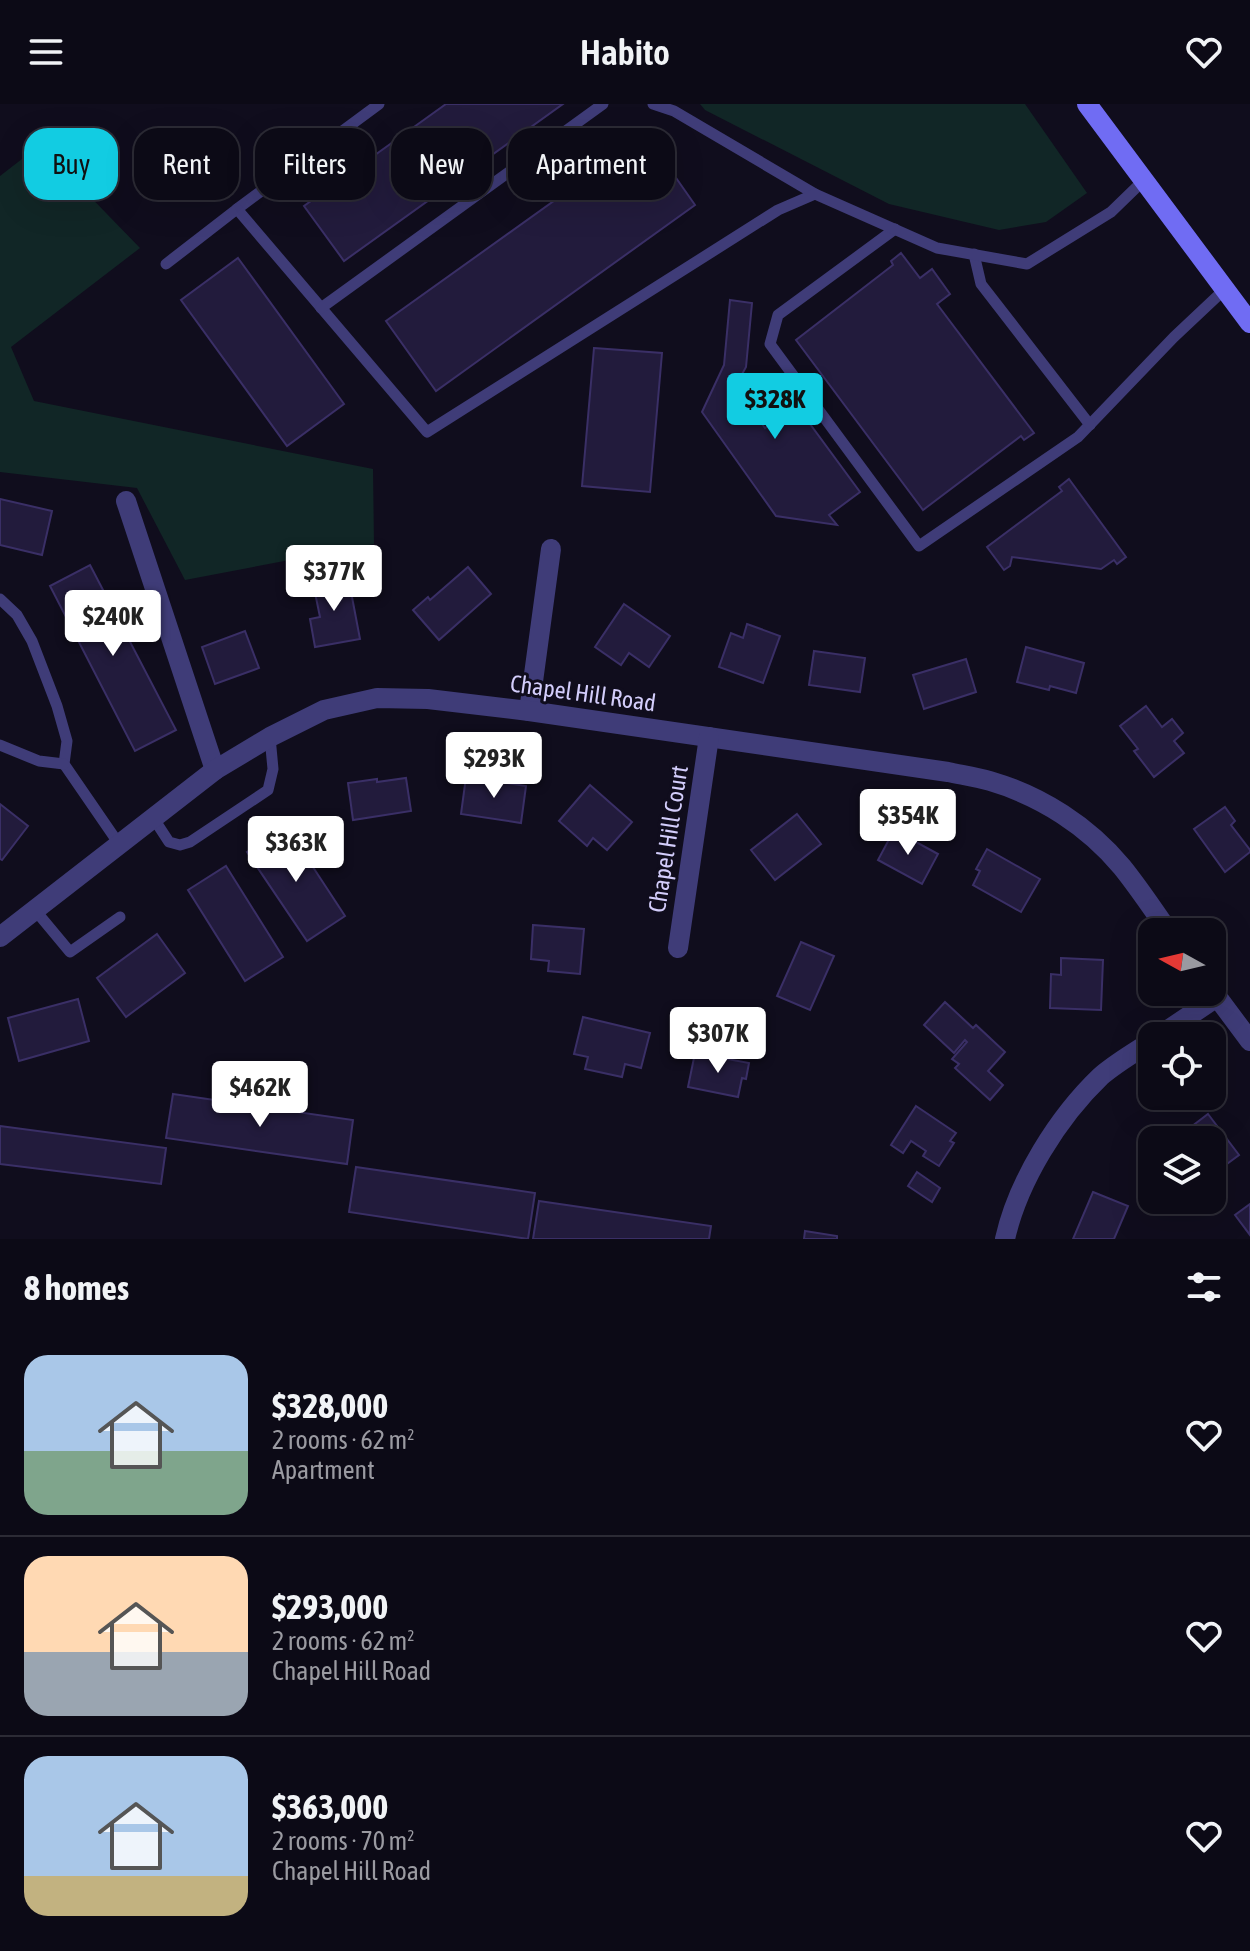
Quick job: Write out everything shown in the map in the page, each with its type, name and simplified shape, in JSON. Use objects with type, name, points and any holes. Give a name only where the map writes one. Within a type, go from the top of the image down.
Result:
[{"type":"main road","points":[[1087,104],[1250,323]]},
{"type":"street","points":[[126,501],[215,770]]},
{"type":"street","points":[[529,711],[551,549]]},
{"type":"street","name":"Chapel Hill Road","points":[[0,937],[215,770],[324,710],[377,698],[428,699],[529,711],[948,772],[990,781],[1041,800],[1077,824],[1102,845],[1122,868],[1159,918]]},
{"type":"street","name":"Chapel Hill Court","points":[[678,948],[709,737]]},
{"type":"street","points":[[1177,1022],[1197,1006]]},
{"type":"street","points":[[1224,1006],[1250,1041]]},
{"type":"street","points":[[1005,1239],[1010,1218],[1026,1181],[1065,1117],[1104,1074],[1138,1051]]},
{"type":"lane","points":[[166,264],[379,104]]},
{"type":"lane","points":[[321,308],[603,104]]},
{"type":"lane","points":[[653,104],[674,111],[815,194],[937,248],[1027,264],[1111,212],[1144,180]]},
{"type":"lane","points":[[237,209],[427,432],[778,210],[815,194]]},
{"type":"lane","points":[[895,229],[778,315],[770,344],[919,546],[1078,437],[1225,289]]},
{"type":"lane","points":[[974,254],[981,284],[1090,425]]},
{"type":"lane","points":[[0,599],[17,615],[32,641],[67,741],[64,764],[119,844]]},
{"type":"lane","points":[[154,819],[169,842],[180,845],[190,842],[268,790],[273,769],[270,737]]},
{"type":"lane","points":[[0,745],[39,761],[64,764]]},
{"type":"lane","points":[[35,910],[70,952],[120,917]]},
{"type":"green space","points":[[700,104],[1025,104],[1087,193],[1046,222],[999,230],[889,204],[705,110]]},
{"type":"green space","points":[[24,157],[24,200],[93,200],[140,248],[11,347],[34,401],[373,469],[374,544],[185,580],[137,488],[0,472],[0,176]]},
{"type":"building","points":[[446,104],[563,104],[530,128],[508,128],[508,143],[492,155],[492,128],[413,128]]},
{"type":"building","points":[[391,144],[391,200],[429,200],[344,261],[304,206],[312,200],[375,200],[375,155]]},
{"type":"building","points":[[675,176],[695,205],[436,391],[386,321],[555,200],[675,200]]},
{"type":"building","points":[[901,253],[920,278],[932,269],[950,294],[937,304],[1034,433],[1024,440],[1021,436],[923,510],[796,340],[893,265],[891,261]]},
{"type":"building","points":[[238,258],[344,404],[287,446],[181,300]]},
{"type":"building","points":[[730,300],[752,303],[746,367],[735,387],[765,428],[796,405],[860,492],[829,515],[837,525],[776,516],[702,412],[724,365]]},
{"type":"building","points":[[594,348],[662,353],[650,492],[582,486]]},
{"type":"building","points":[[1069,479],[1126,557],[1117,564],[1114,560],[1101,569],[1012,557],[1010,566],[1004,570],[987,547],[1062,491],[1059,487]]},
{"type":"building","points":[[0,499],[52,511],[42,555],[0,545]]},
{"type":"building","points":[[90,565],[176,730],[135,751],[50,586]]},
{"type":"building","points":[[468,567],[491,594],[439,640],[413,610],[428,597],[430,600]]},
{"type":"building","points":[[348,576],[360,639],[315,647],[310,619],[320,617],[313,583]]},
{"type":"building","points":[[624,604],[670,636],[649,667],[629,653],[621,665],[595,647]]},
{"type":"building","points":[[747,624],[780,636],[763,683],[719,667],[731,633],[743,638]]},
{"type":"building","points":[[245,631],[259,668],[215,684],[202,647]]},
{"type":"building","points":[[1026,647],[1084,663],[1076,693],[1017,682]]},
{"type":"building","points":[[814,651],[865,658],[860,692],[809,685]]},
{"type":"building","points":[[966,659],[976,692],[924,709],[913,675]]},
{"type":"building","points":[[1146,706],[1162,727],[1172,719],[1183,733],[1174,741],[1184,753],[1154,777],[1120,726]]},
{"type":"building","points":[[466,777],[526,786],[521,823],[461,814]]},
{"type":"building","points":[[406,778],[411,811],[353,820],[348,783]]},
{"type":"building","points":[[590,785],[632,822],[607,850],[593,838],[587,846],[559,821]]},
{"type":"building","points":[[0,804],[28,826],[2,860],[0,859]]},
{"type":"building","points":[[1225,807],[1235,821],[1231,825],[1250,852],[1225,872],[1194,829]]},
{"type":"building","points":[[797,814],[821,844],[775,880],[751,850]]},
{"type":"building","points":[[286,826],[345,916],[307,941],[247,852]]},
{"type":"building","points":[[894,830],[938,854],[922,884],[878,860]]},
{"type":"building","points":[[987,849],[1040,879],[1021,912],[973,885],[980,871],[976,869]]},
{"type":"building","points":[[226,866],[283,957],[245,981],[188,890]]},
{"type":"building","points":[[533,925],[584,929],[580,974],[548,971],[549,961],[531,959]]},
{"type":"building","points":[[157,934],[185,973],[126,1017],[97,978]]},
{"type":"building","points":[[801,942],[834,956],[810,1010],[777,996]]},
{"type":"building","points":[[1061,958],[1103,960],[1101,1010],[1050,1008],[1051,974],[1061,975]]},
{"type":"building","points":[[78,999],[89,1041],[19,1061],[8,1018]]},
{"type":"building","points":[[945,1002],[1005,1052],[988,1071],[1003,1085],[990,1100],[955,1068],[959,1064],[952,1059],[967,1042],[965,1040],[954,1053],[924,1025]]},
{"type":"building","points":[[583,1017],[650,1033],[641,1068],[625,1064],[622,1077],[585,1069],[588,1057],[574,1054]]},
{"type":"building","points":[[695,1053],[749,1063],[738,1097],[688,1087]]},
{"type":"building","points":[[173,1094],[353,1120],[347,1164],[166,1138]]},
{"type":"building","points":[[916,1106],[956,1133],[950,1141],[954,1143],[939,1166],[923,1156],[926,1151],[911,1141],[903,1153],[891,1145]]},
{"type":"building","points":[[1208,1114],[1217,1126],[1192,1126]]},
{"type":"building","points":[[0,1126],[166,1148],[161,1184],[0,1164]]},
{"type":"building","points":[[1226,1138],[1239,1155],[1226,1165]]},
{"type":"building","points":[[356,1167],[535,1193],[528,1239],[349,1212]]},
{"type":"building","points":[[917,1172],[940,1188],[932,1202],[908,1186]]},
{"type":"building","points":[[1093,1192],[1128,1206],[1114,1239],[1073,1239]]},
{"type":"building","points":[[539,1201],[711,1226],[709,1239],[533,1239]]},
{"type":"building","points":[[1250,1204],[1250,1235],[1235,1215]]},
{"type":"building","points":[[805,1231],[837,1236],[837,1239],[804,1239]]}]
